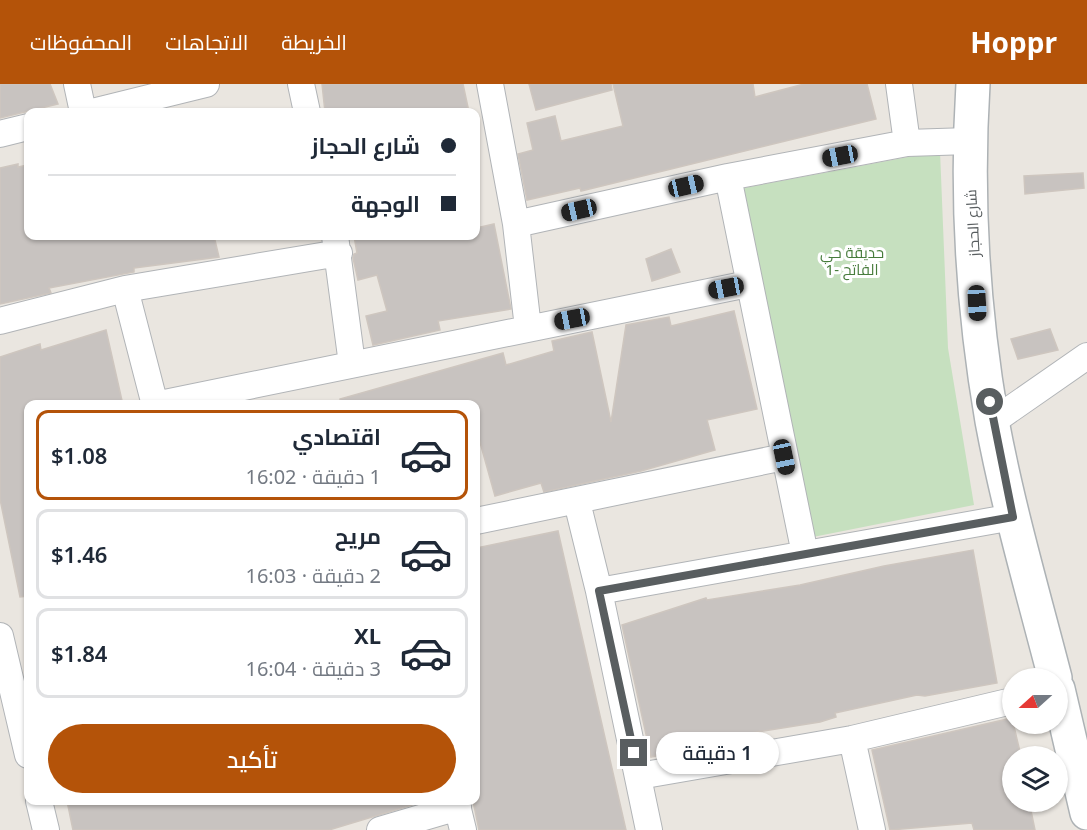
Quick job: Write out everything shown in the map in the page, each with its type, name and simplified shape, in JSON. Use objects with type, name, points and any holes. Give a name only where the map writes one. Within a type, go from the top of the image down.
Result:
[{"type":"main road","name":"شارع الحجاز","points":[[973,84],[969,141],[978,325],[993,422],[1013,517],[1052,668]]},
{"type":"main road","points":[[1068,732],[1087,813]]},
{"type":"street","points":[[77,84],[82,108]]},
{"type":"street","points":[[108,108],[206,84]]},
{"type":"street","points":[[300,84],[306,108]]},
{"type":"street","points":[[490,84],[516,224],[528,328]]},
{"type":"street","points":[[900,84],[907,143]]},
{"type":"street","points":[[0,134],[24,128]]},
{"type":"street","points":[[516,224],[728,177],[907,143],[969,141]]},
{"type":"street","points":[[728,177],[748,284],[805,554]]},
{"type":"street","points":[[0,321],[125,289],[337,244],[352,364]]},
{"type":"street","points":[[179,400],[748,284]]},
{"type":"street","points":[[125,289],[154,400]]},
{"type":"street","points":[[993,422],[1087,356]]},
{"type":"street","points":[[480,520],[577,502],[784,457]]},
{"type":"street","points":[[577,502],[599,591],[649,830]]},
{"type":"street","points":[[599,591],[1013,517]]},
{"type":"street","points":[[0,636],[24,729]]},
{"type":"street","points":[[639,776],[852,739],[1002,703]]},
{"type":"street","points":[[0,726],[24,739]]},
{"type":"street","points":[[852,739],[872,830]]},
{"type":"street","points":[[40,805],[45,830]]},
{"type":"street","points":[[380,830],[459,812]]},
{"type":"green space","name":"حديقة حي الفاتح -1","points":[[940,151],[948,348],[974,505],[813,537],[744,188]]},
{"type":"building","points":[[0,84],[50,84],[58,104],[41,108],[24,108],[24,112],[0,118]]},
{"type":"building","points":[[322,84],[463,84],[468,108],[325,108]]},
{"type":"building","points":[[529,84],[611,84],[612,90],[536,110]]},
{"type":"building","points":[[613,84],[753,84],[755,97],[804,84],[867,84],[876,119],[581,191],[580,188],[527,200],[518,154],[533,150],[527,123],[555,116],[561,141],[623,126]]},
{"type":"building","points":[[18,164],[18,167],[24,166],[24,240],[215,240],[219,257],[134,268],[134,272],[49,288],[51,293],[0,304],[0,168]]},
{"type":"building","points":[[1083,173],[1084,188],[1025,194],[1024,176]]},
{"type":"building","points":[[494,224],[511,309],[438,321],[440,330],[373,345],[366,316],[387,311],[377,275],[358,280],[353,258],[357,253],[355,240],[480,240],[480,227]]},
{"type":"building","points":[[671,249],[680,272],[652,281],[646,259]]},
{"type":"building","points":[[734,311],[757,409],[707,420],[715,450],[641,471],[544,492],[541,483],[495,496],[480,442],[480,400],[340,400],[503,353],[506,365],[554,351],[552,341],[592,332],[611,422],[626,325],[669,317],[671,326]]},
{"type":"building","points":[[1050,329],[1058,350],[1018,359],[1011,339]]},
{"type":"building","points":[[106,330],[122,400],[24,400],[24,596],[20,597],[0,499],[0,357],[40,344],[41,350]]},
{"type":"building","points":[[558,531],[626,830],[479,830],[474,805],[480,805],[480,547]]},
{"type":"building","points":[[973,550],[997,683],[925,696],[917,695],[835,713],[836,717],[820,722],[738,735],[739,738],[651,757],[622,625],[706,598],[707,600],[800,585],[884,566]]},
{"type":"building","points":[[1002,720],[1002,734],[1016,734],[1019,746],[1002,746],[1002,812],[1031,812],[1035,830],[974,830],[972,823],[890,830],[872,750]]},
{"type":"building","points":[[68,805],[412,805],[329,830],[73,830]]},
{"type":"route","points":[[634,753],[599,591],[1013,517],[990,402]]}]
